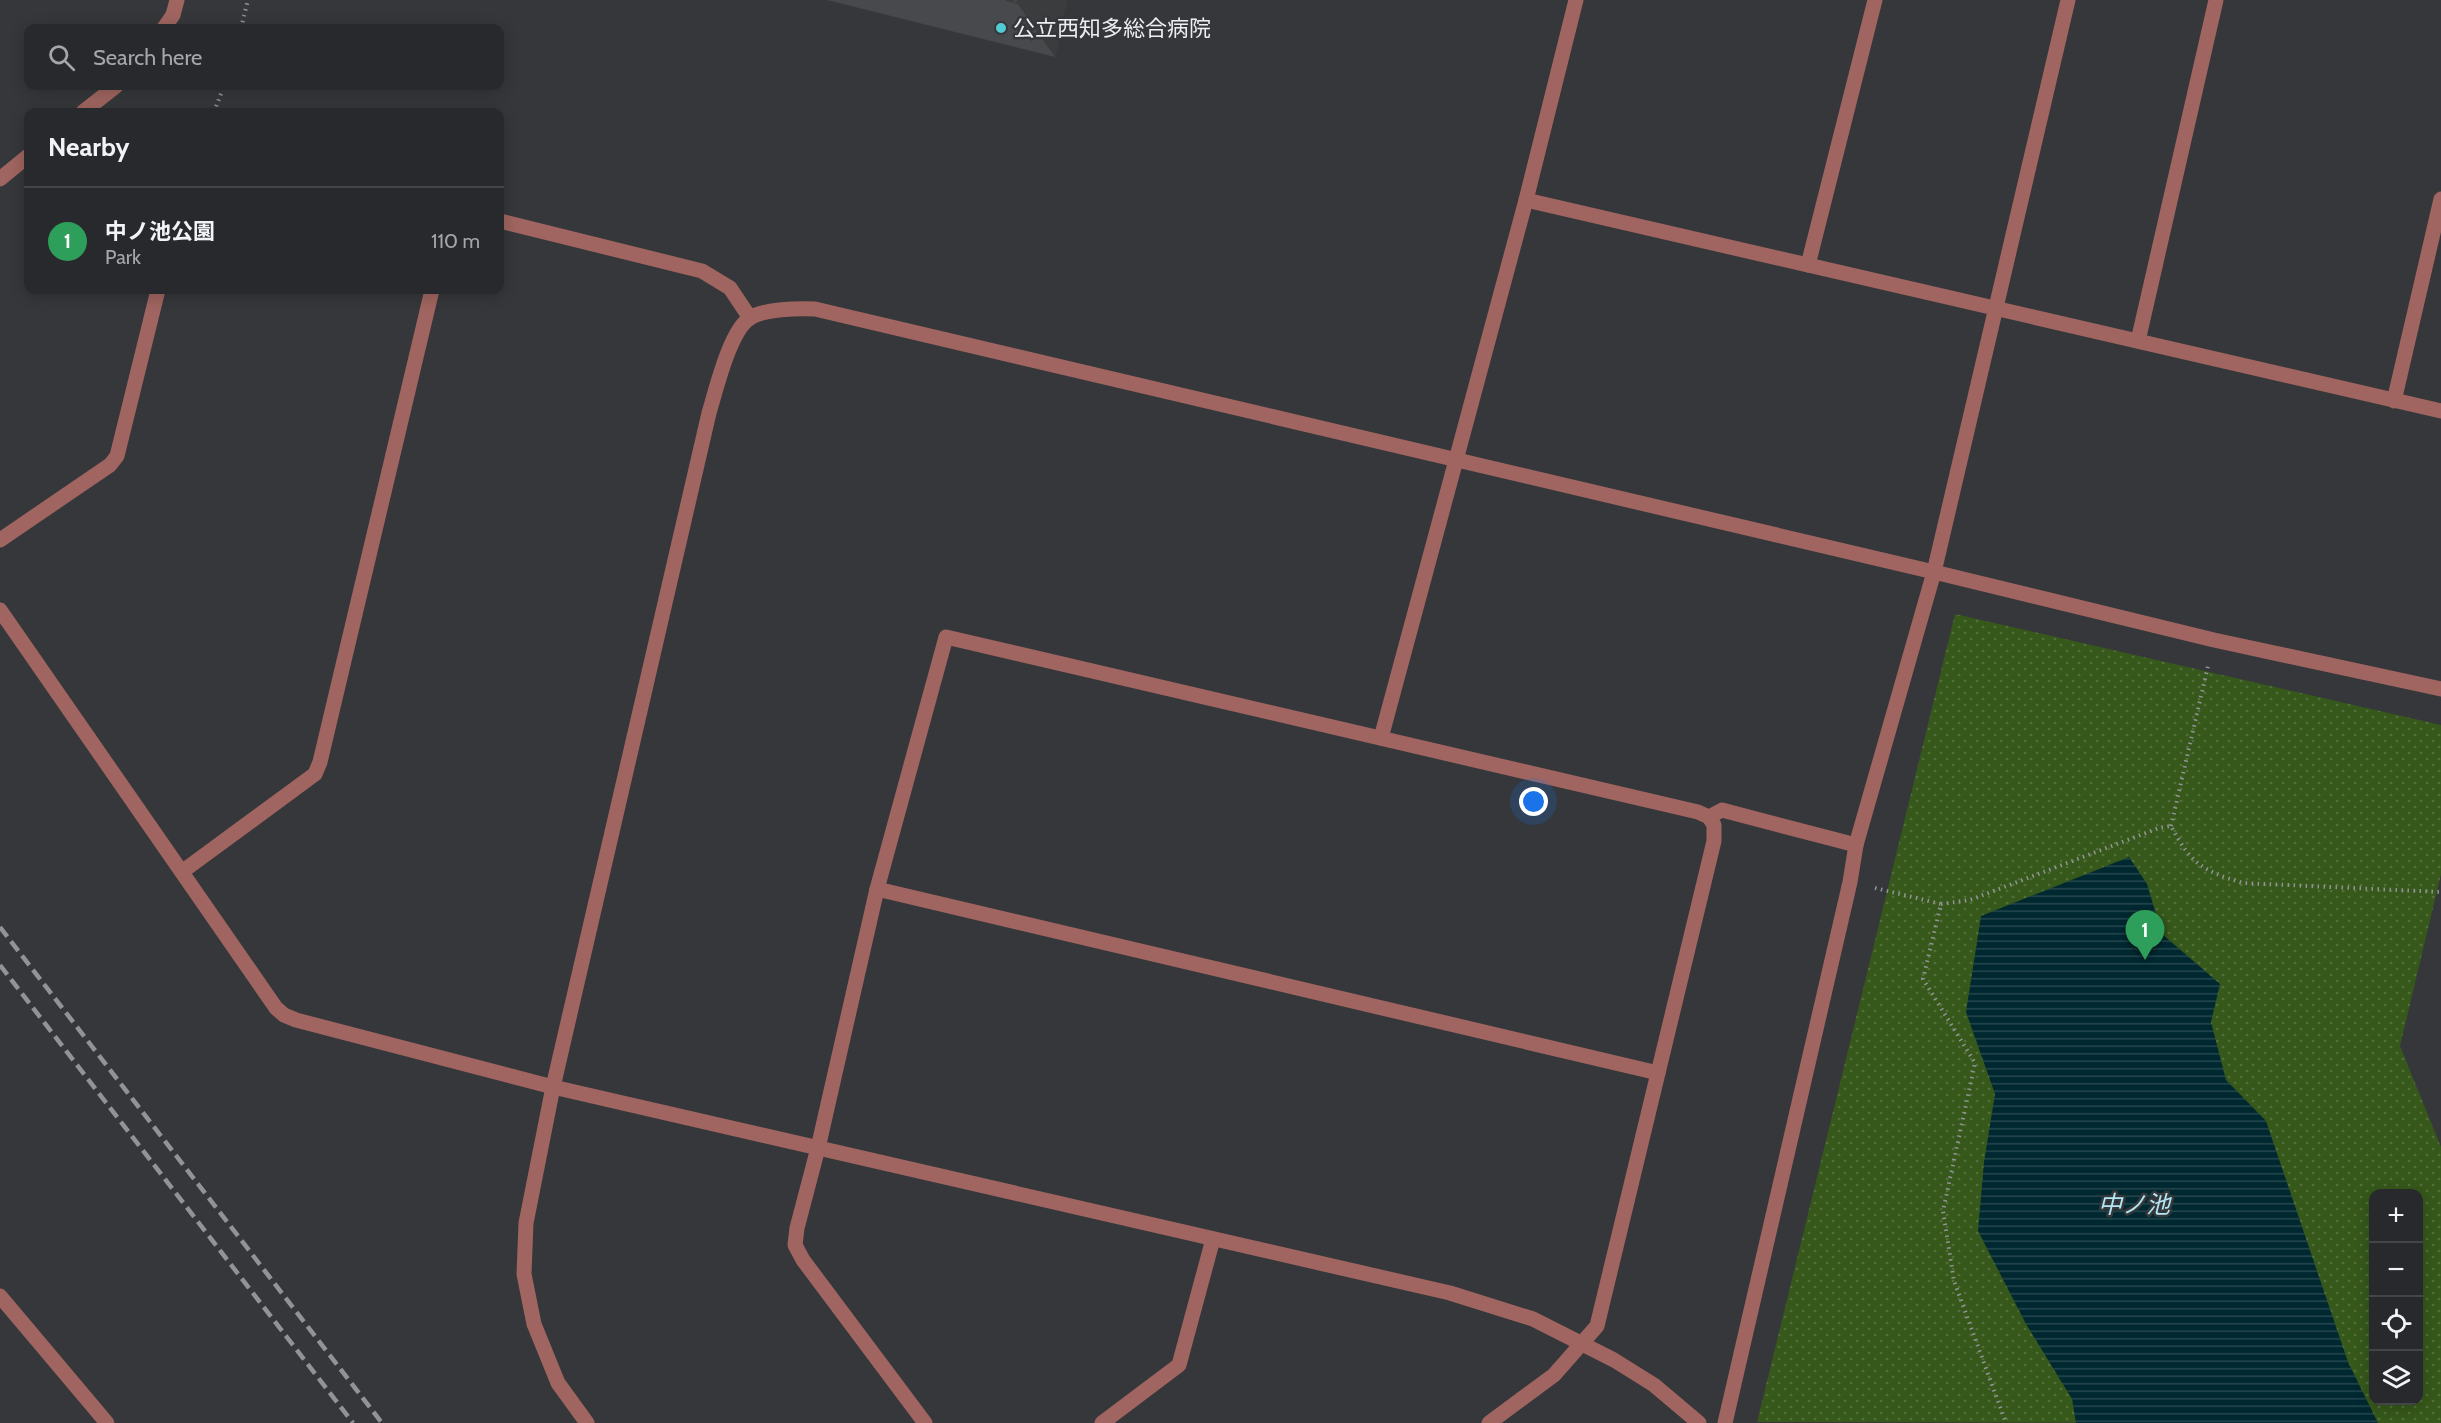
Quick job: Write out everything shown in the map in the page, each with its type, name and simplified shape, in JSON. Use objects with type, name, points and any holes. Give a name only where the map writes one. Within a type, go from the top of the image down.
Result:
[{"type":"street","points":[[167,24],[173,15],[177,0]]},
{"type":"street","points":[[1381,738],[1526,200],[1576,0]]},
{"type":"street","points":[[1808,265],[1875,0]]},
{"type":"street","points":[[1725,1423],[1850,882],[1856,845],[1934,572],[2068,0]]},
{"type":"street","points":[[2138,341],[2216,0]]},
{"type":"street","points":[[88,108],[111,90]]},
{"type":"street","points":[[0,179],[24,159]]},
{"type":"street","points":[[2394,400],[2441,199]]},
{"type":"street","points":[[1526,200],[2441,411]]},
{"type":"street","points":[[504,222],[702,271],[730,288],[750,318]]},
{"type":"street","points":[[0,540],[110,465],[117,456],[157,294]]},
{"type":"street","points":[[183,871],[315,774],[320,762],[431,294]]},
{"type":"street","points":[[587,1423],[558,1383],[534,1324],[524,1274],[526,1223],[553,1087],[709,412],[732,341],[750,318],[788,308],[815,309],[2214,640],[2441,689]]},
{"type":"street","points":[[0,610],[276,1008],[284,1015],[553,1087],[1450,1293],[1533,1319],[1614,1359],[1654,1385],[1699,1423]]},
{"type":"street","points":[[925,1423],[803,1260],[795,1245],[797,1228],[819,1148],[877,889],[946,638],[1698,812],[1709,817],[1714,825],[1714,841],[1597,1326],[1554,1375],[1490,1423]]},
{"type":"street","points":[[1709,817],[1722,810],[1856,845]]},
{"type":"street","points":[[877,889],[1658,1072]]},
{"type":"street","points":[[1102,1423],[1179,1365],[1213,1239]]},
{"type":"street","points":[[0,1296],[107,1423]]},
{"type":"path","points":[[242,24],[248,0]]},
{"type":"path","points":[[216,108],[222,90]]},
{"type":"path","points":[[2214,640],[2171,826],[2182,847],[2195,862],[2215,875],[2243,884],[2441,892]]},
{"type":"path","points":[[1850,882],[1941,904],[1970,900],[2159,828],[2171,826]]},
{"type":"path","points":[[1941,904],[1923,979],[1976,1063],[1943,1211],[1954,1281],[2006,1423]]},
{"type":"green space","points":[[1955,614],[2441,725],[2441,874],[2400,1046],[2441,1147],[2441,1423],[1757,1422]]},
{"type":"water","name":"中ノ池","points":[[2129,857],[2147,884],[2162,934],[2220,984],[2211,1022],[2226,1080],[2266,1121],[2348,1362],[2378,1423],[2076,1423],[2072,1399],[2026,1324],[1978,1231],[1984,1162],[1995,1094],[1966,1012],[1981,916]]},
{"type":"railway","points":[[0,927],[382,1423]]},
{"type":"railway","points":[[0,965],[353,1423]]},
{"type":"place","name":"公立西知多総合病院","points":[[1001,28]]},
{"type":"place","name":"中ノ池公園","points":[[2145,960]]}]
